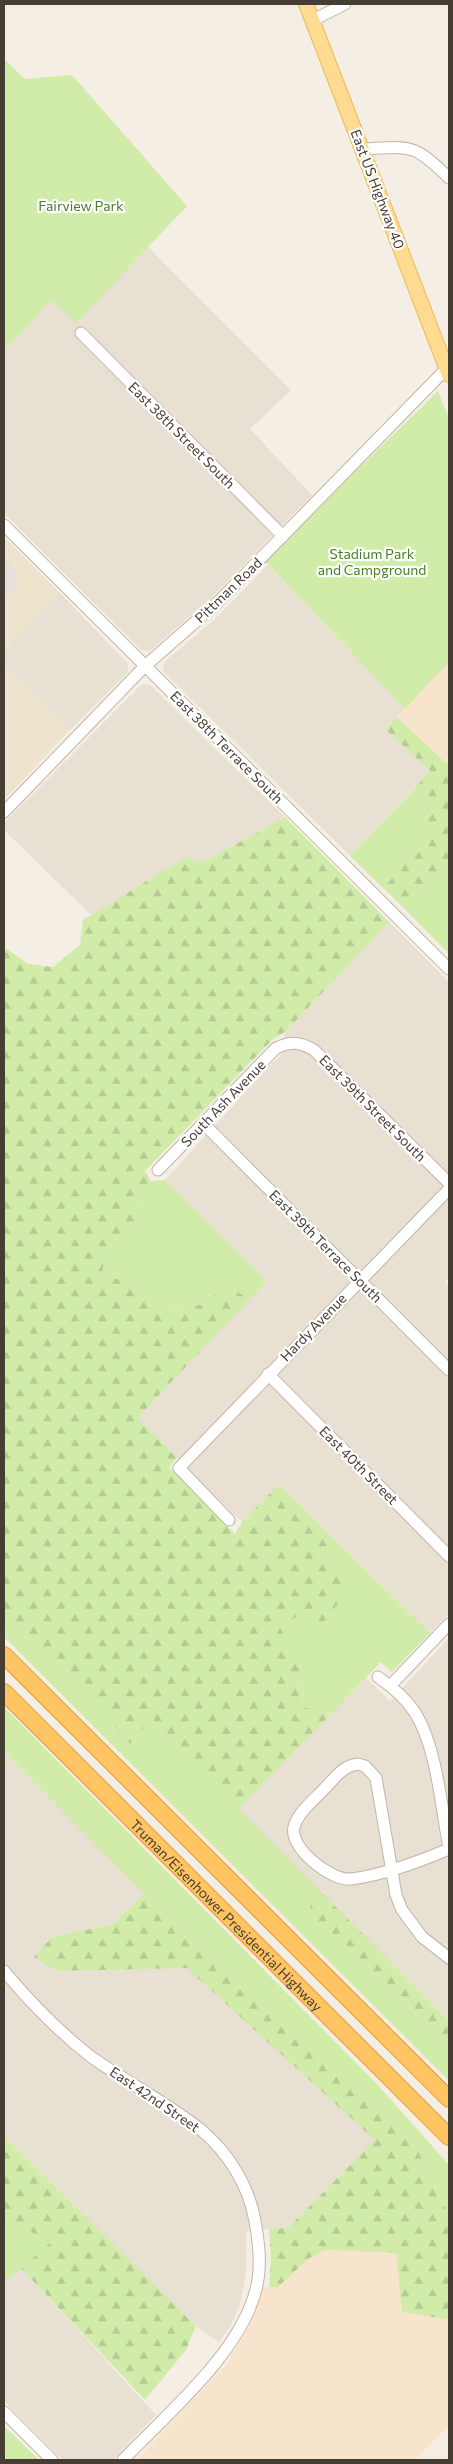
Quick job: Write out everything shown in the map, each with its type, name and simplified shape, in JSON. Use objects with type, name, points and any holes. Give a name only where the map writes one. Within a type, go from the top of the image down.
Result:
[{"type":"highway","name":"Truman/Eisenhower Presidential Highway","points":[[4,1655],[449,2099]]},
{"type":"highway","name":"Truman/Eisenhower Presidential Highway","points":[[4,1692],[449,2137]]},
{"type":"main road","name":"East US Highway 40","points":[[306,4],[448,370]]},
{"type":"street","points":[[313,20],[346,4]]},
{"type":"street","points":[[362,148],[411,148],[425,154],[449,178]]},
{"type":"street","name":"East 38th Street South","points":[[81,333],[283,536]]},
{"type":"street","name":"Pittman Road","points":[[4,812],[145,666],[218,602],[448,370]]},
{"type":"street","name":"East 38th Terrace South","points":[[4,525],[449,970]]},
{"type":"street","name":"South Ash Avenue","points":[[158,1170],[276,1048],[292,1043]]},
{"type":"street","name":"East 39th Street South","points":[[292,1043],[300,1043],[314,1050],[449,1183]]},
{"type":"street","name":"East 39th Terrace South","points":[[203,1123],[449,1370]]},
{"type":"street","name":"Hardy Avenue","points":[[230,1520],[179,1468],[449,1189]]},
{"type":"street","name":"East 40th Street","points":[[268,1374],[449,1556]]},
{"type":"street","points":[[390,1686],[449,1624]]},
{"type":"street","points":[[378,1677],[390,1686],[414,1711],[429,1740],[449,1848],[410,1865],[393,1869],[349,1879],[335,1877],[324,1872],[299,1846],[294,1832],[298,1818],[343,1769],[358,1764],[365,1766],[376,1778],[393,1869],[396,1895],[402,1910],[422,1937],[449,1958]]},
{"type":"street","name":"East 42nd Street","points":[[4,1972],[38,2010],[90,2056],[201,2130],[225,2154],[240,2178],[253,2210],[260,2249],[256,2288],[246,2318],[215,2364],[123,2460]]},
{"type":"street","points":[[4,2412],[52,2460]]},
{"type":"shaded area","points":[[148,247],[291,390],[250,429],[312,495],[212,597],[150,651],[141,650],[4,513],[4,351],[51,300],[76,322]]},
{"type":"shaded area","points":[[4,537],[59,592],[4,650]]},
{"type":"shaded area","points":[[4,557],[18,571],[13,577],[19,584],[4,600]]},
{"type":"shaded area","points":[[268,565],[405,709],[385,729],[430,771],[350,856],[163,671],[164,662],[212,622]]},
{"type":"shaded area","points":[[59,592],[128,664],[128,672],[69,731],[4,665],[4,650]]},
{"type":"shaded area","points":[[449,662],[449,762],[446,763],[397,717]]},
{"type":"shaded area","points":[[4,665],[69,731],[4,800]]},
{"type":"shaded area","points":[[142,684],[150,685],[285,817],[201,863],[186,857],[91,915],[4,830],[4,823]]},
{"type":"shaded area","points":[[389,922],[449,982],[449,1278],[445,1282],[449,1286],[449,1613],[430,1633],[279,1484],[242,1522],[136,1418],[267,1281],[165,1180],[272,1063],[281,1056],[285,1032]]},
{"type":"shaded area","points":[[449,1638],[449,2021],[238,1809],[366,1678],[390,1701]]},
{"type":"shaded area","points":[[4,1752],[144,1894],[113,1924],[52,1937],[58,1971],[187,1967],[375,2140],[288,2228],[246,2231],[246,2271],[240,2305],[230,2327],[219,2342],[196,2326],[4,2136]]},
{"type":"shaded area","points":[[325,2250],[396,2253],[402,2312],[449,2320],[449,2425],[415,2460],[136,2460],[228,2363],[249,2326],[263,2286],[278,2287],[308,2259]]},
{"type":"shaded area","points":[[21,2268],[156,2415],[113,2460],[63,2460],[4,2401],[4,2282]]},
{"type":"green space","name":"Fairview Park","points":[[4,59],[25,79],[72,75],[187,206],[76,323],[51,300],[4,351]]},
{"type":"green space","name":"Stadium Park and Campground","points":[[438,391],[449,419],[449,662],[405,709],[262,558]]},
{"type":"green space","points":[[397,717],[446,763],[449,762],[449,861],[408,912],[383,888],[424,843],[424,823],[432,808],[410,793],[430,771],[385,729]]},
{"type":"green space","points":[[410,793],[432,808],[424,823],[424,843],[383,888],[350,856]]},
{"type":"green space","points":[[285,817],[389,922],[285,1032],[273,1039],[145,1171],[151,1181],[137,1196],[138,1217],[108,1246],[102,1273],[132,1285],[168,1312],[203,1304],[229,1285],[249,1300],[137,1418],[177,1458],[169,1467],[235,1534],[242,1522],[279,1484],[330,1535],[326,1555],[349,1589],[319,1628],[301,1615],[279,1626],[302,1666],[303,1707],[332,1713],[238,1809],[151,1720],[130,1744],[93,1701],[4,1616],[4,947],[28,964],[53,967],[80,945],[83,920],[186,857],[201,863]]},
{"type":"green space","points":[[449,861],[449,954],[408,912]]},
{"type":"green space","points":[[165,1180],[267,1281],[249,1300],[229,1285],[203,1304],[167,1312],[132,1285],[102,1273],[108,1246],[138,1217],[137,1196],[151,1181]]},
{"type":"green space","points":[[330,1535],[430,1633],[392,1672],[381,1662],[332,1713],[303,1707],[302,1666],[278,1626],[301,1615],[326,1555]]},
{"type":"green space","points":[[4,1616],[93,1701],[130,1744],[151,1720],[324,1895],[311,1902],[310,1919],[342,1941],[401,1997],[449,2052],[449,2081],[4,1637]]},
{"type":"green space","points":[[4,1707],[376,2083],[449,2165],[449,2216],[414,2143],[161,1905],[144,1894],[4,1752]]},
{"type":"green space","points":[[144,1894],[161,1905],[414,2143],[449,2216],[449,2320],[402,2312],[396,2253],[325,2250],[308,2259],[278,2287],[269,2287],[271,2258],[269,2229],[288,2228],[375,2140],[187,1968],[58,1971],[34,1957],[52,1937],[113,1924]]},
{"type":"green space","points":[[324,1895],[449,2021],[449,2052],[401,1997],[342,1941],[309,1919],[311,1901]]},
{"type":"green space","points":[[4,2136],[196,2326],[186,2350],[145,2400],[21,2268],[51,2242],[4,2218]]},
{"type":"green space","points":[[4,2218],[52,2242],[4,2282]]},
{"type":"green space","points":[[4,2426],[39,2460],[5,2460]]}]
